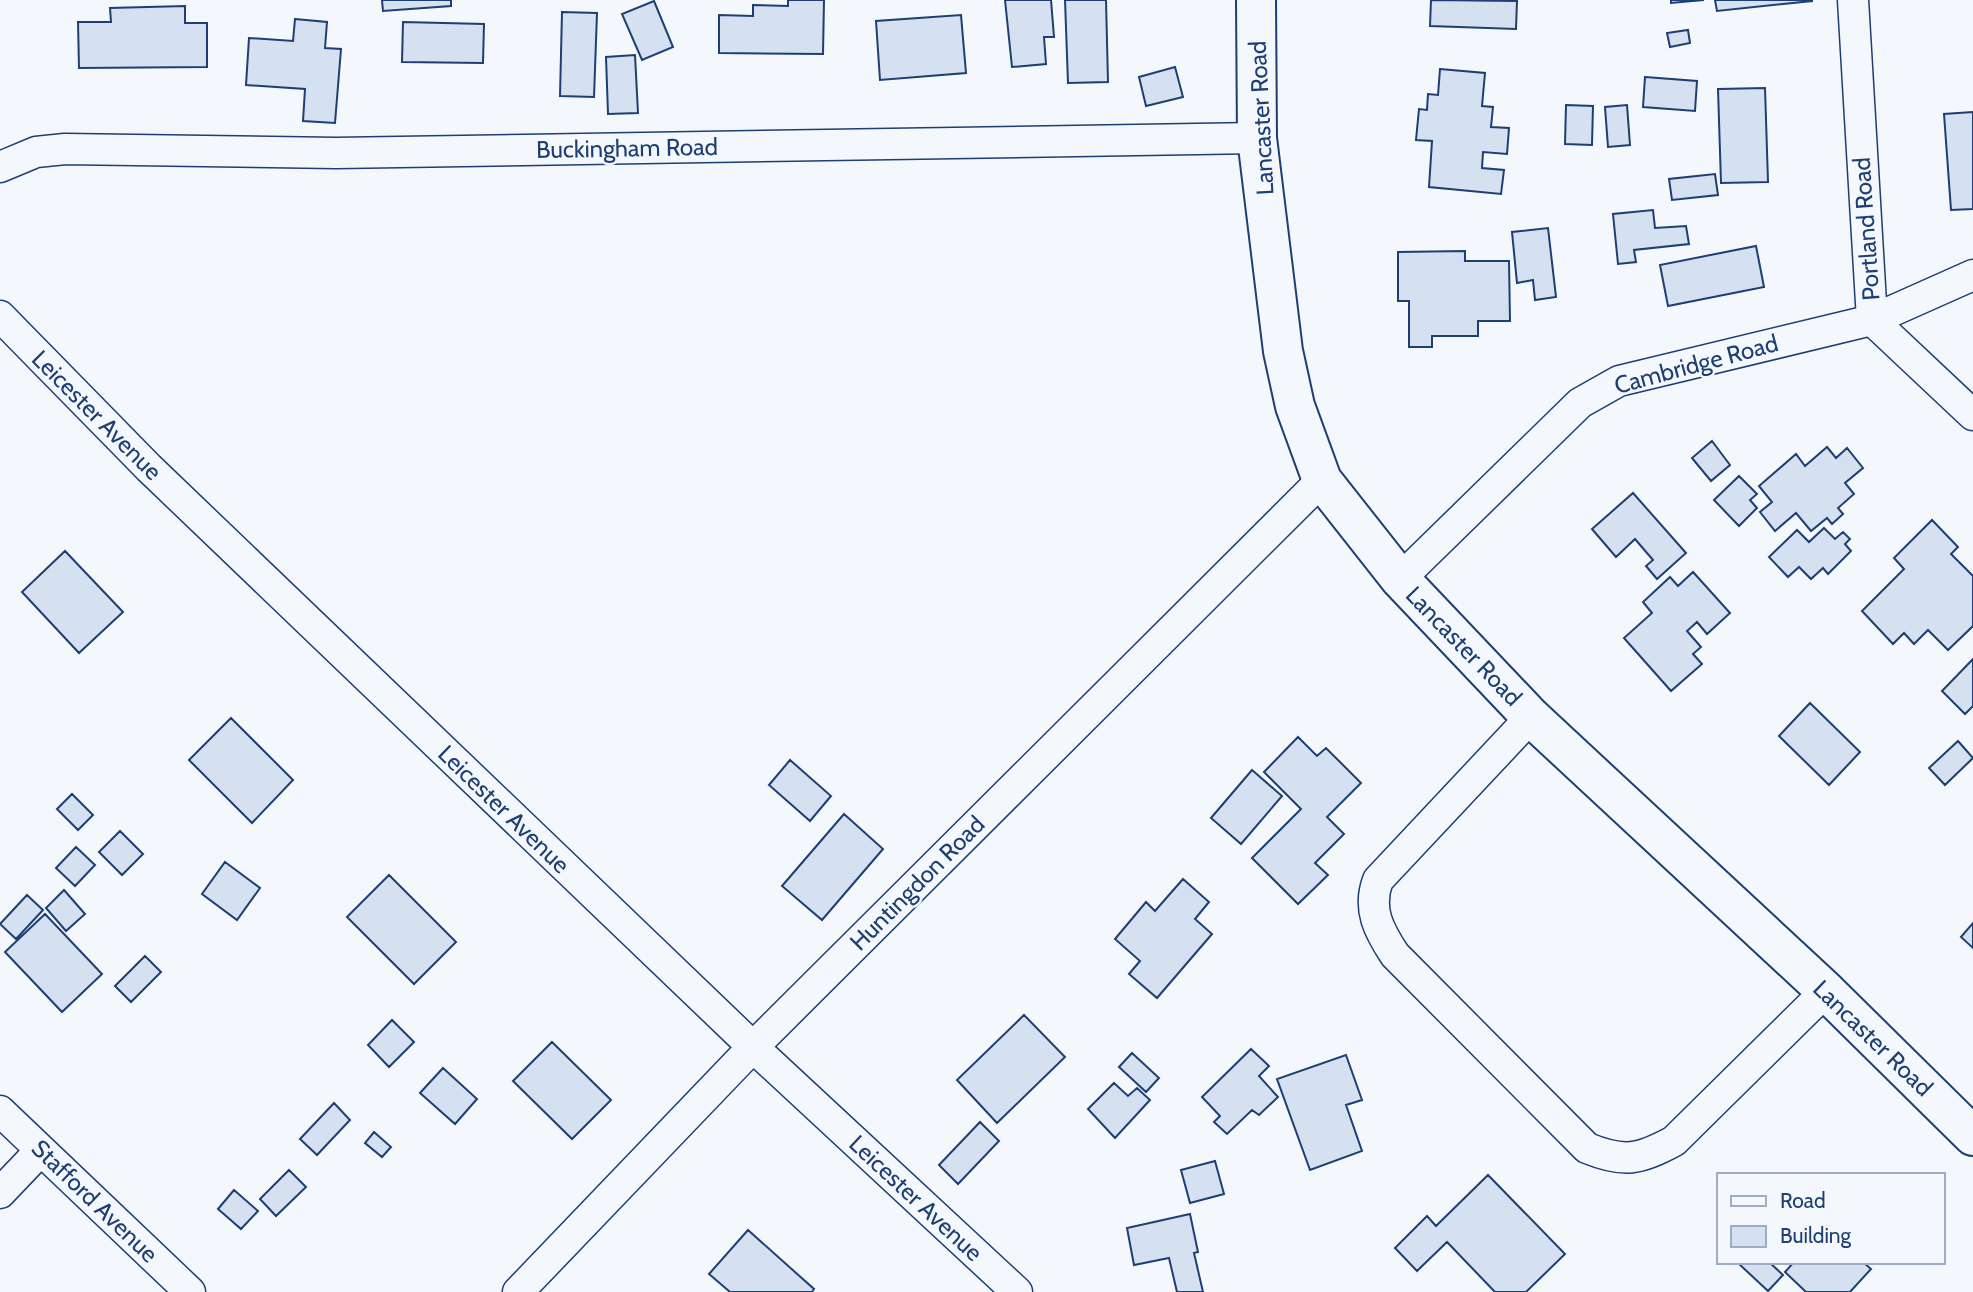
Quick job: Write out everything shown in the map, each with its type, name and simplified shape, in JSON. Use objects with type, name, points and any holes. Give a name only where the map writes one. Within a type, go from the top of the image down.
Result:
[{"type":"street","name":"Lancaster Road","points":[[1256,0],[1257,138],[1283,351],[1295,406],[1322,480],[1400,579],[1531,717],[1826,991],[1973,1136]]},
{"type":"street","name":"Portland Road","points":[[1853,0],[1872,320],[1973,415]]},
{"type":"street","name":"Buckingham Road","points":[[0,167],[36,152],[65,149],[336,153],[1257,138]]},
{"type":"street","name":"Cambridge Road","points":[[1400,579],[1580,403],[1619,381],[1872,320],[1973,275]]},
{"type":"street","name":"Leicester Avenue","points":[[0,316],[149,468],[752,1047],[1017,1292]]},
{"type":"street","name":"Huntingdon Road","points":[[518,1292],[752,1047],[1322,480]]},
{"type":"street","points":[[1531,717],[1378,880],[1373,892],[1373,912],[1382,936],[1395,956],[1587,1148],[1610,1157],[1633,1158],[1656,1151],[1674,1141],[1826,991]]},
{"type":"street","name":"Stafford Avenue","points":[[0,1111],[190,1292]]},
{"type":"street","points":[[0,1192],[41,1150]]},
{"type":"building","points":[[382,0],[451,0],[451,6],[383,11]]},
{"type":"building","points":[[788,0],[824,0],[823,54],[719,53],[719,15],[753,16],[753,5],[788,6]]},
{"type":"building","points":[[1005,0],[1051,0],[1054,37],[1044,37],[1046,64],[1012,67]]},
{"type":"building","points":[[1065,0],[1106,0],[1108,82],[1068,83]]},
{"type":"building","points":[[1431,0],[1517,1],[1516,29],[1430,26]]},
{"type":"building","points":[[1671,0],[1704,0],[1671,3]]},
{"type":"building","points":[[1715,0],[1812,0],[1812,1],[1717,11]]},
{"type":"building","points":[[654,1],[673,47],[642,60],[622,14]]},
{"type":"building","points":[[185,6],[185,23],[207,23],[207,67],[79,68],[78,22],[111,22],[110,8]]},
{"type":"building","points":[[562,12],[597,13],[594,97],[560,96]]},
{"type":"building","points":[[961,15],[966,73],[880,80],[876,21]]},
{"type":"building","points":[[295,19],[327,22],[325,48],[341,49],[335,123],[303,121],[305,89],[246,85],[249,38],[293,41]]},
{"type":"building","points":[[403,22],[484,24],[483,63],[402,62]]},
{"type":"building","points":[[1688,30],[1690,43],[1670,47],[1667,33]]},
{"type":"building","points":[[635,55],[638,113],[608,114],[606,57]]},
{"type":"building","points":[[1175,67],[1183,97],[1146,106],[1139,77]]},
{"type":"building","points":[[1440,69],[1485,73],[1482,106],[1493,107],[1491,127],[1509,128],[1507,154],[1483,152],[1482,168],[1504,170],[1501,194],[1429,187],[1432,141],[1416,140],[1419,109],[1427,110],[1428,94],[1438,95]]},
{"type":"building","points":[[1645,77],[1697,81],[1695,111],[1643,107]]},
{"type":"building","points":[[1765,88],[1768,182],[1721,183],[1718,89]]},
{"type":"building","points":[[1566,105],[1593,106],[1592,145],[1565,144]]},
{"type":"building","points":[[1627,105],[1630,145],[1608,147],[1605,107]]},
{"type":"building","points":[[1973,112],[1973,209],[1951,210],[1944,114]]},
{"type":"building","points":[[1715,174],[1718,195],[1672,200],[1669,179]]},
{"type":"building","points":[[1653,210],[1655,228],[1686,226],[1689,244],[1634,250],[1636,262],[1618,264],[1613,214]]},
{"type":"building","points":[[1548,228],[1556,297],[1535,300],[1533,280],[1517,283],[1512,232]]},
{"type":"building","points":[[1756,246],[1764,287],[1668,306],[1660,265]]},
{"type":"building","points":[[1465,251],[1465,261],[1509,261],[1510,321],[1478,321],[1478,336],[1432,336],[1432,347],[1409,347],[1409,301],[1398,301],[1398,252]]},
{"type":"building","points":[[1712,441],[1730,465],[1711,481],[1692,458]]},
{"type":"building","points":[[1827,447],[1836,458],[1847,448],[1863,468],[1845,483],[1854,494],[1838,508],[1843,514],[1832,524],[1827,518],[1811,531],[1796,513],[1775,531],[1760,512],[1772,502],[1759,486],[1796,454],[1805,466]]},
{"type":"building","points":[[1739,476],[1757,494],[1750,500],[1757,508],[1739,526],[1714,500]]},
{"type":"building","points":[[1633,493],[1686,553],[1657,579],[1646,566],[1653,560],[1635,539],[1616,557],[1592,529]]},
{"type":"building","points":[[1932,520],[1958,547],[1951,554],[1973,576],[1973,626],[1948,650],[1928,630],[1914,644],[1904,633],[1893,644],[1862,611],[1904,569],[1894,558]]},
{"type":"building","points":[[1824,528],[1835,539],[1843,532],[1850,539],[1845,544],[1851,551],[1828,574],[1823,568],[1811,579],[1799,567],[1788,577],[1769,557],[1797,530],[1809,542]]},
{"type":"building","points":[[65,551],[123,612],[79,653],[22,592]]},
{"type":"building","points":[[1693,572],[1730,613],[1707,634],[1697,622],[1687,631],[1701,647],[1693,654],[1702,664],[1671,691],[1624,638],[1652,613],[1643,602],[1670,577],[1678,586]]},
{"type":"building","points":[[1973,659],[1973,706],[1965,714],[1942,691]]},
{"type":"building","points":[[1810,703],[1860,752],[1829,785],[1779,736]]},
{"type":"building","points":[[231,718],[293,780],[252,823],[189,760]]},
{"type":"building","points":[[1298,737],[1317,756],[1326,748],[1361,783],[1327,817],[1344,834],[1315,863],[1328,875],[1298,904],[1252,858],[1301,809],[1264,772]]},
{"type":"building","points":[[1958,741],[1973,758],[1945,785],[1929,768]]},
{"type":"building","points":[[790,760],[831,796],[810,821],[769,785]]},
{"type":"building","points":[[1252,770],[1282,796],[1241,844],[1211,818]]},
{"type":"building","points":[[72,794],[93,815],[78,830],[57,809]]},
{"type":"building","points":[[844,814],[883,849],[822,920],[782,886]]},
{"type":"building","points":[[120,831],[143,854],[122,875],[99,852]]},
{"type":"building","points":[[76,847],[95,865],[75,886],[56,868]]},
{"type":"building","points":[[225,862],[260,888],[237,920],[202,894]]},
{"type":"building","points":[[389,875],[456,942],[414,984],[347,917]]},
{"type":"building","points":[[1183,879],[1209,902],[1195,919],[1212,934],[1157,998],[1129,974],[1140,961],[1115,939],[1146,902],[1155,911]]},
{"type":"building","points":[[64,890],[85,914],[66,931],[46,908]]},
{"type":"building","points":[[27,895],[43,910],[16,939],[0,924]]},
{"type":"building","points":[[45,914],[102,974],[62,1012],[5,952]]},
{"type":"building","points":[[1973,923],[1973,948],[1961,937]]},
{"type":"building","points":[[145,956],[161,972],[131,1002],[115,986]]},
{"type":"building","points":[[1024,1015],[1065,1057],[997,1123],[957,1080]]},
{"type":"building","points":[[392,1020],[414,1042],[389,1067],[368,1045]]},
{"type":"building","points":[[552,1042],[611,1100],[572,1139],[513,1081]]},
{"type":"building","points":[[1251,1049],[1269,1066],[1259,1076],[1278,1097],[1259,1115],[1252,1110],[1227,1134],[1214,1122],[1220,1116],[1202,1097]]},
{"type":"building","points":[[1132,1053],[1159,1078],[1146,1092],[1119,1067]]},
{"type":"building","points":[[1346,1055],[1362,1100],[1346,1105],[1362,1151],[1310,1170],[1277,1079]]},
{"type":"building","points":[[443,1068],[477,1099],[455,1124],[420,1093]]},
{"type":"building","points":[[1114,1083],[1128,1096],[1137,1088],[1150,1100],[1115,1138],[1088,1109]]},
{"type":"building","points":[[334,1103],[350,1120],[317,1155],[300,1139]]},
{"type":"building","points":[[980,1122],[999,1141],[958,1184],[939,1165]]},
{"type":"building","points":[[374,1132],[391,1147],[382,1157],[365,1143]]},
{"type":"building","points":[[1215,1161],[1224,1194],[1190,1203],[1181,1170]]},
{"type":"building","points":[[289,1170],[306,1187],[276,1216],[260,1199]]},
{"type":"building","points":[[1488,1175],[1565,1254],[1526,1292],[1495,1292],[1447,1242],[1417,1271],[1395,1248],[1427,1216],[1436,1226]]},
{"type":"building","points":[[234,1190],[258,1211],[241,1229],[218,1209]]},
{"type":"building","points":[[1190,1214],[1198,1252],[1194,1253],[1203,1292],[1177,1292],[1169,1258],[1134,1265],[1127,1228]]},
{"type":"building","points":[[748,1230],[814,1289],[812,1292],[730,1292],[709,1274]]},
{"type":"building","points":[[1739,1264],[1771,1264],[1783,1275],[1768,1291]]},
{"type":"building","points":[[1792,1264],[1865,1264],[1871,1269],[1850,1292],[1806,1292],[1785,1272]]}]
